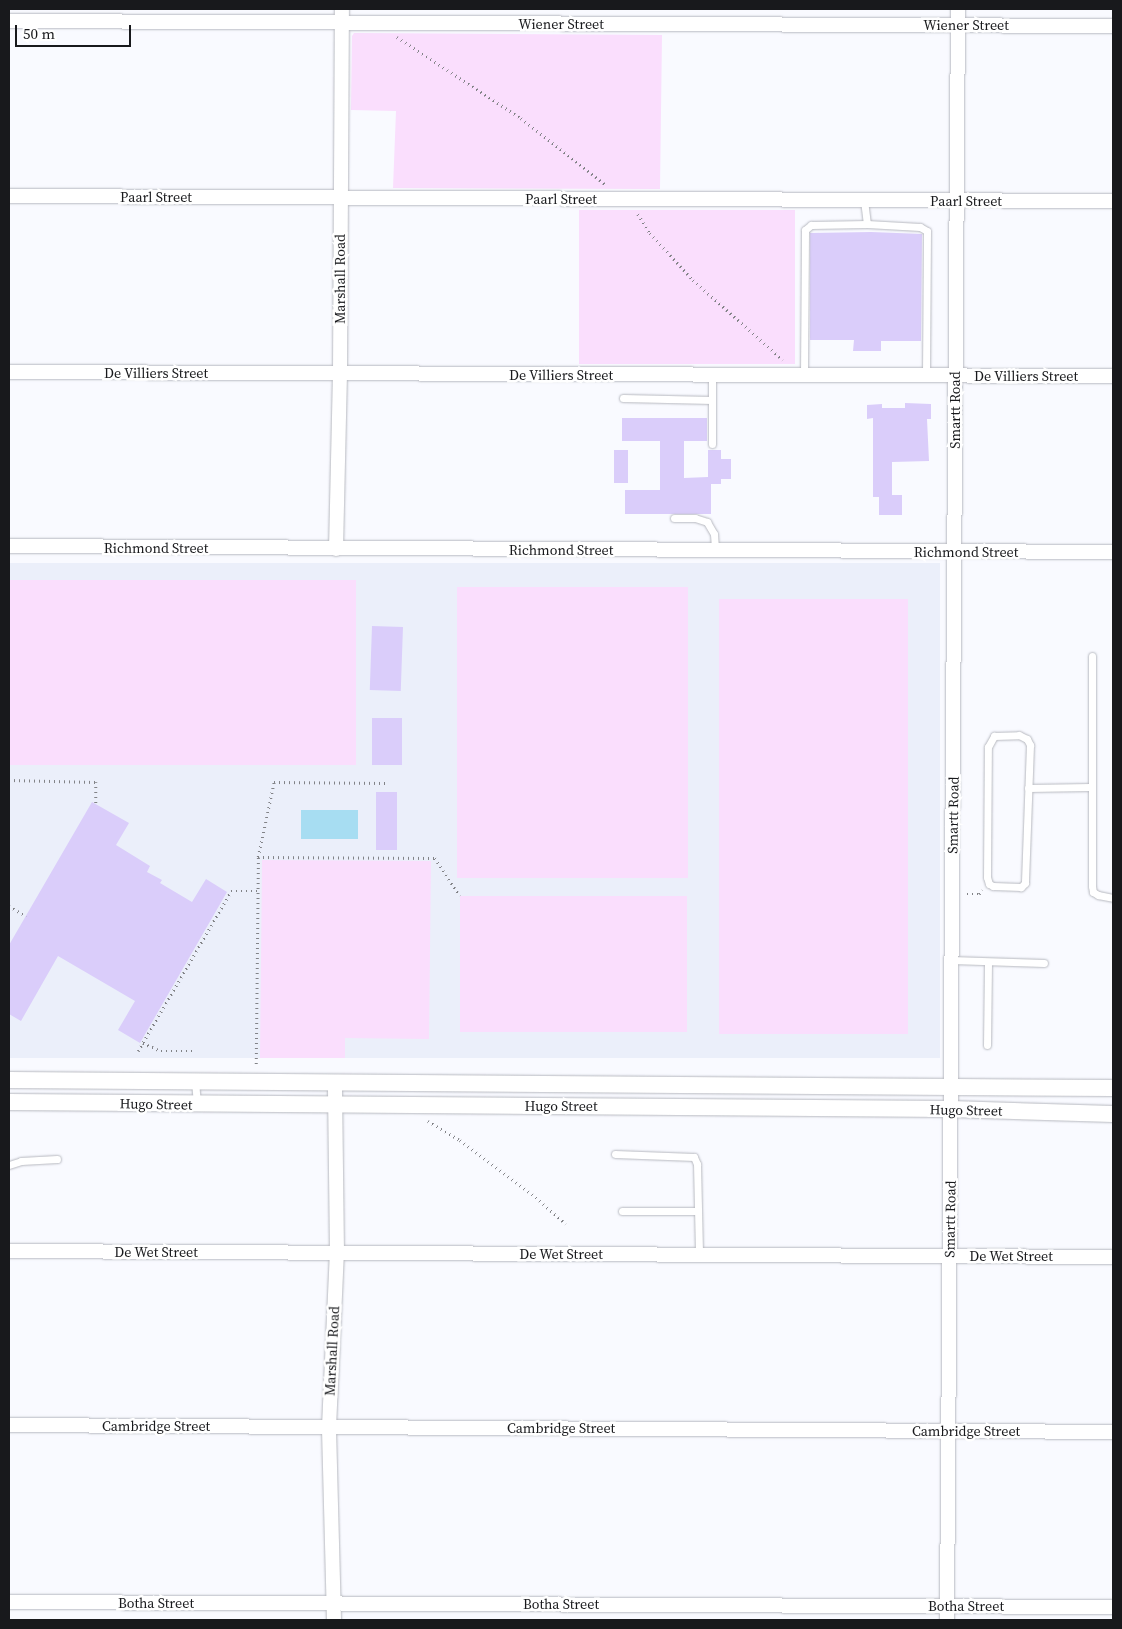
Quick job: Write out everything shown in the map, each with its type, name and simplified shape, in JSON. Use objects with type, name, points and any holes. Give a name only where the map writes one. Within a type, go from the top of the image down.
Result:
[{"type":"street","name":"Marshall Road","points":[[336,549],[340,374],[342,9]]},
{"type":"street","name":"Smartt Road","points":[[947,1613],[958,9]]},
{"type":"street","name":"Wiener Street","points":[[9,21],[1113,26]]},
{"type":"street","name":"Paarl Street","points":[[9,196],[340,199],[1113,201]]},
{"type":"street","name":"De Villiers Street","points":[[9,372],[1113,376]]},
{"type":"street","name":"Richmond Street","points":[[9,546],[1113,552]]},
{"type":"street","name":"Hugo Street","points":[[9,1080],[1113,1088]]},
{"type":"street","name":"Marshall Road","points":[[334,1620],[329,1427],[337,1253],[337,1105],[335,1082]]},
{"type":"street","name":"Hugo Street","points":[[9,1102],[951,1109],[1113,1114]]},
{"type":"street","name":"De Wet Street","points":[[9,1251],[1113,1257]]},
{"type":"street","name":"Cambridge Street","points":[[9,1425],[1113,1432]]},
{"type":"street","name":"Botha Street","points":[[9,1602],[334,1604],[947,1613],[1113,1607]]},
{"type":"lane","points":[[864,200],[867,224]]},
{"type":"lane","points":[[804,375],[805,230],[811,225],[867,224],[920,227],[927,230],[926,376]]},
{"type":"lane","points":[[712,375],[712,444]]},
{"type":"lane","points":[[623,398],[712,400]]},
{"type":"lane","points":[[674,518],[695,518],[707,522],[714,534],[715,551]]},
{"type":"lane","points":[[1092,656],[1090,787],[1092,886],[1093,892],[1098,895],[1113,898]]},
{"type":"lane","points":[[1019,735],[1028,740],[1025,883],[1021,887],[989,884],[987,750],[989,742],[994,736],[1019,735]]},
{"type":"lane","points":[[1028,788],[1090,787]]},
{"type":"lane","points":[[951,960],[1044,964]]},
{"type":"lane","points":[[987,1045],[988,962]]},
{"type":"lane","points":[[195,1081],[197,1104]]},
{"type":"lane","points":[[615,1154],[694,1157],[696,1164],[699,1255]]},
{"type":"lane","points":[[9,1165],[21,1160],[58,1159]]},
{"type":"lane","points":[[622,1211],[697,1211]]},
{"type":"path","points":[[388,23],[399,39],[522,118],[607,185]]},
{"type":"path","points":[[628,199],[650,233],[693,280],[782,360],[790,375]]},
{"type":"path","points":[[9,780],[96,782],[96,804]]},
{"type":"path","points":[[256,1064],[258,857],[274,782],[385,783]]},
{"type":"path","points":[[258,857],[435,858],[460,896]]},
{"type":"path","points":[[952,894],[979,894],[989,884]]},
{"type":"path","points":[[138,1051],[231,891],[258,891]]},
{"type":"path","points":[[9,906],[26,916]]},
{"type":"path","points":[[143,1043],[161,1051],[196,1051]]},
{"type":"path","points":[[426,1120],[460,1140],[532,1194],[566,1224]]},
{"type":"shaded area","points":[[354,33],[662,35],[660,189],[393,188],[396,111],[351,110],[352,36]]},
{"type":"shaded area","points":[[579,210],[795,210],[795,364],[579,364]]},
{"type":"shaded area","points":[[9,563],[940,563],[940,1058],[9,1058]]},
{"type":"shaded area","points":[[9,580],[356,580],[356,765],[9,765]]},
{"type":"shaded area","points":[[457,587],[688,587],[688,878],[457,878]]},
{"type":"shaded area","points":[[719,599],[908,599],[908,1034],[719,1034]]},
{"type":"shaded area","points":[[262,860],[431,861],[429,1039],[345,1038],[345,1058],[260,1058]]},
{"type":"shaded area","points":[[460,896],[687,896],[687,1032],[460,1032]]},
{"type":"water","points":[[301,810],[358,810],[358,839],[301,839]]},
{"type":"building","points":[[871,232],[922,234],[921,341],[881,341],[881,351],[853,351],[854,340],[810,340],[810,233]]},
{"type":"building","points":[[905,403],[931,404],[931,419],[927,419],[929,461],[892,462],[892,495],[902,495],[902,515],[879,515],[879,497],[873,497],[873,418],[867,419],[867,405],[882,404],[882,408],[905,408]]},
{"type":"building","points":[[622,418],[707,418],[707,441],[684,441],[684,478],[708,477],[708,450],[721,450],[721,459],[731,459],[731,479],[721,479],[721,484],[711,484],[711,514],[625,514],[625,490],[660,490],[660,441],[622,441]]},
{"type":"building","points":[[614,450],[628,450],[628,483],[614,483]]},
{"type":"building","points":[[372,626],[403,627],[401,691],[370,690]]},
{"type":"building","points":[[372,718],[402,718],[402,765],[372,765]]},
{"type":"building","points":[[376,792],[397,792],[397,850],[376,850]]},
{"type":"building","points":[[92,802],[129,823],[116,845],[150,866],[147,872],[162,880],[160,883],[192,902],[206,879],[227,892],[140,1043],[118,1030],[135,1001],[58,956],[21,1021],[9,1014],[9,945]]}]
